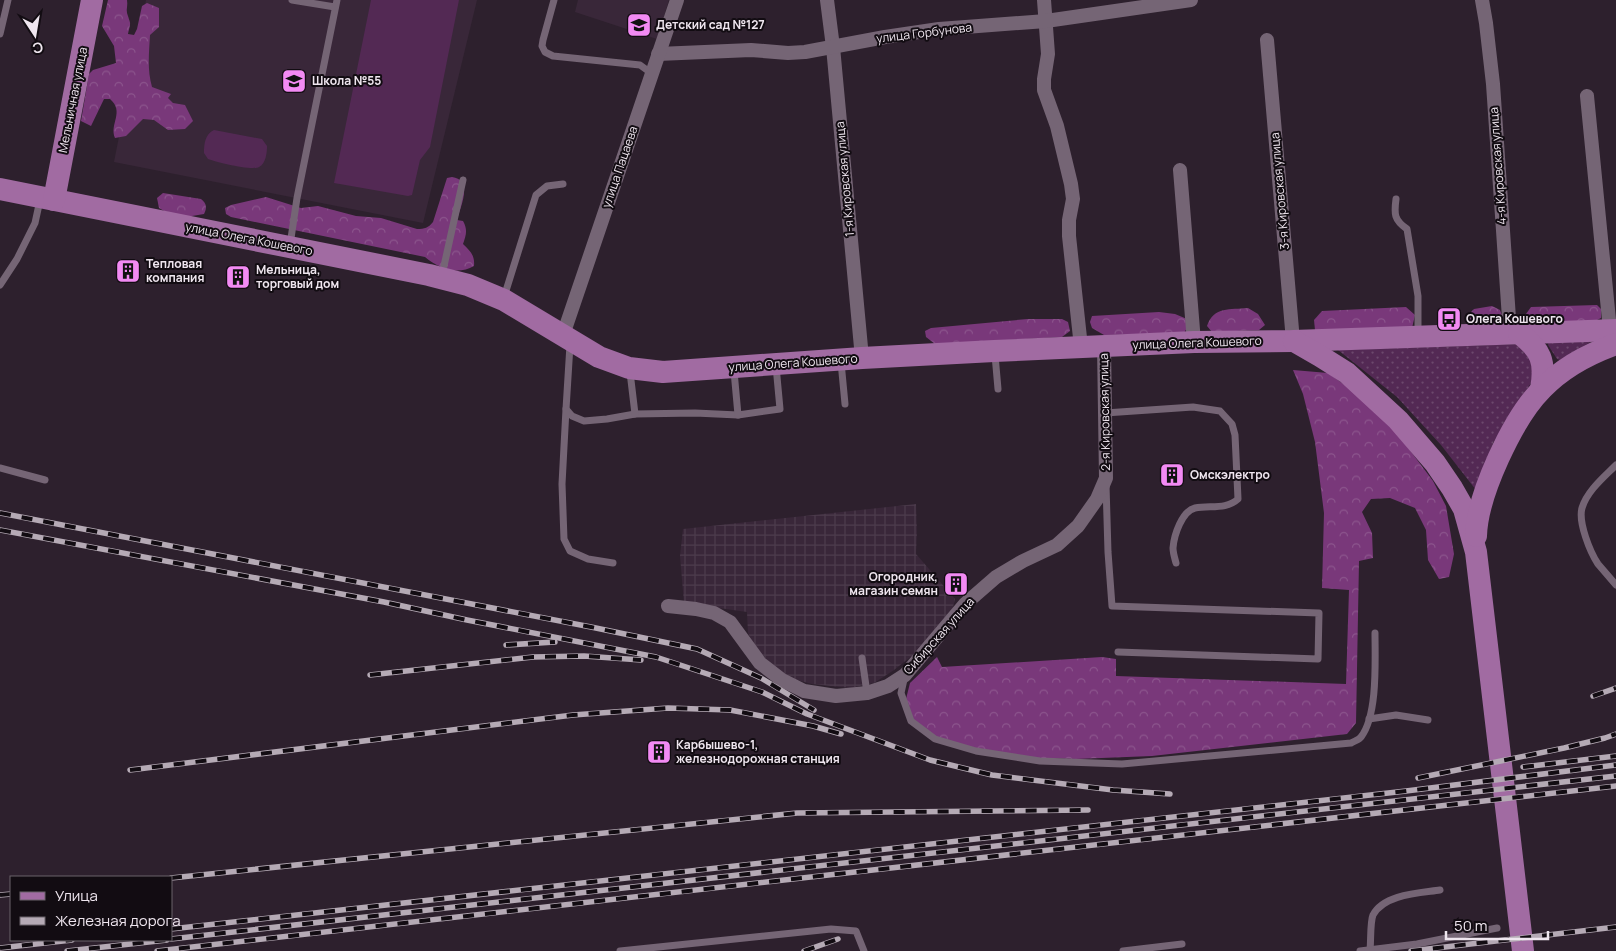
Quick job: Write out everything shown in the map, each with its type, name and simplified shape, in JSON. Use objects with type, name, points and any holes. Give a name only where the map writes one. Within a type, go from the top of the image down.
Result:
[{"type":"main road","name":"Мельничная улица","points":[[47,198],[92,0]]},
{"type":"main road","name":"улица Олега Кошевого","points":[[0,189],[468,285],[504,300],[599,357],[629,368],[663,372],[852,358],[1194,342],[1293,341],[1327,349],[1418,336],[1514,333],[1614,335]]},
{"type":"main road","points":[[1514,333],[1532,343],[1541,357],[1544,373],[1541,389]]},
{"type":"main road","points":[[1523,951],[1476,552],[1476,527],[1488,483],[1514,429],[1541,389],[1566,368],[1592,352],[1614,335]]},
{"type":"main road","points":[[1327,349],[1347,374],[1398,420],[1434,463],[1464,509],[1476,552]]},
{"type":"street","name":"улица Пацаева","points":[[567,337],[677,0]]},
{"type":"street","name":"1-я Кировская улица","points":[[827,0],[833,46],[852,358]]},
{"type":"street","name":"2-я Кировская улица","points":[[1044,0],[1048,54],[1044,90],[1057,126],[1071,184],[1073,199],[1069,236],[1081,347]]},
{"type":"street","name":"улица Горбунова","points":[[658,54],[751,50],[788,53],[805,52],[940,29],[1046,21],[1156,2],[1190,0]]},
{"type":"street","name":"4-я Кировская улица","points":[[1482,0],[1493,84],[1514,333]]},
{"type":"street","name":"3-я Кировская улица","points":[[1267,40],[1293,341]]},
{"type":"street","points":[[1587,96],[1614,335]]},
{"type":"street","points":[[1180,170],[1194,342]]},
{"type":"street","name":"2-я Кировская улица","points":[[1104,346],[1106,478]]},
{"type":"street","name":"Сибирская улица","points":[[668,606],[714,613],[730,622],[760,663],[782,680],[804,691],[836,696],[867,693],[888,686],[905,675],[965,604],[1003,573],[1057,545],[1078,526],[1096,499],[1106,478]]},
{"type":"lane","points":[[0,34],[8,0]]},
{"type":"lane","points":[[290,247],[297,198],[336,3],[292,0]]},
{"type":"lane","points":[[554,0],[543,40],[542,46],[545,52],[553,56],[640,65],[652,73]]},
{"type":"lane","points":[[441,278],[463,180]]},
{"type":"lane","points":[[504,300],[536,195],[547,186],[563,184]]},
{"type":"lane","points":[[0,285],[17,259],[47,198]]},
{"type":"lane","points":[[1396,199],[1394,211],[1398,223],[1407,229],[1418,296],[1418,336]]},
{"type":"lane","points":[[567,337],[562,484],[564,539],[570,552],[588,559],[613,562]]},
{"type":"lane","points":[[994,351],[998,389]]},
{"type":"lane","points":[[845,404],[852,358]]},
{"type":"lane","points":[[566,409],[572,416],[584,421],[635,414],[695,413],[738,415],[780,410],[776,364]]},
{"type":"lane","points":[[734,367],[738,415]]},
{"type":"lane","points":[[629,368],[635,414]]},
{"type":"lane","points":[[1105,414],[1193,407],[1220,411],[1232,424],[1235,435],[1238,499],[1222,507],[1193,508],[1180,520],[1173,547],[1176,564]]},
{"type":"lane","points":[[1616,465],[1591,492],[1582,508],[1581,519],[1593,554],[1598,563],[1613,575],[1616,585]]},
{"type":"lane","points":[[0,468],[45,480]]},
{"type":"lane","points":[[1106,478],[1112,606],[1320,613],[1318,659],[1118,652]]},
{"type":"lane","points":[[905,675],[901,693],[911,721],[935,739],[976,751],[1040,760],[1122,764],[1351,743],[1361,738],[1369,718],[1375,689],[1375,633]]},
{"type":"lane","points":[[862,658],[867,693]]},
{"type":"lane","points":[[1369,718],[1396,714],[1428,720]]},
{"type":"lane","points":[[1370,950],[1373,915],[1384,903],[1397,897],[1440,890]]},
{"type":"lane","points":[[1360,951],[1417,944],[1497,928]]},
{"type":"lane","points":[[620,951],[831,929],[856,931],[864,951]]},
{"type":"lane","points":[[1123,951],[1182,944]]},
{"type":"shaded area","name":"Школа №55","points":[[146,0],[477,0],[423,223],[114,162]]},
{"type":"shaded area","points":[[371,0],[459,0],[430,147],[420,160],[412,195],[408,196],[334,183]]},
{"type":"shaded area","name":"Детский сад №127","points":[[578,0],[669,0],[657,39],[575,12]]},
{"type":"shaded area","points":[[214,130],[262,139],[267,146],[265,161],[259,167],[249,168],[208,159],[204,153],[205,143],[209,134]]},
{"type":"shaded area","points":[[1594,340],[1560,360],[1557,359],[1548,345],[1549,341]]},
{"type":"shaded area","points":[[1524,344],[1535,366],[1531,383],[1493,443],[1476,490],[1441,445],[1397,397],[1338,350]]},
{"type":"shaded area","points":[[916,504],[916,554],[955,599],[952,611],[918,651],[874,683],[850,688],[812,684],[789,678],[770,663],[755,647],[748,633],[747,612],[684,603],[680,556],[683,529]]},
{"type":"green space","points":[[108,0],[127,0],[130,24],[128,34],[134,35],[142,6],[147,3],[159,8],[159,27],[150,35],[150,81],[152,87],[171,94],[168,98],[173,103],[185,105],[193,121],[185,129],[168,130],[154,120],[143,119],[126,136],[115,138],[114,128],[117,113],[110,99],[104,99],[91,126],[81,121],[89,74],[93,70],[116,63],[114,46],[102,26]]},
{"type":"green space","points":[[447,178],[459,179],[464,188],[463,201],[457,220],[463,221],[465,224],[466,232],[463,244],[474,259],[474,266],[468,269],[448,269],[425,257],[231,217],[226,214],[225,208],[266,197],[301,208],[318,206],[356,216],[381,218],[422,229],[428,227],[433,222]]},
{"type":"green space","points":[[163,193],[201,199],[206,206],[206,210],[204,214],[186,217],[164,211],[159,208],[157,198]]},
{"type":"green space","points":[[1597,305],[1601,309],[1601,318],[1591,323],[1526,323],[1523,318],[1531,307]]},
{"type":"green space","points":[[1492,306],[1500,310],[1503,318],[1496,325],[1473,326],[1465,318],[1474,309]]},
{"type":"green space","points":[[1406,307],[1415,315],[1412,328],[1315,330],[1314,320],[1322,311]]},
{"type":"green space","points":[[1248,308],[1258,314],[1265,325],[1259,330],[1212,332],[1207,326],[1218,312],[1229,309]]},
{"type":"green space","points":[[1159,312],[1175,314],[1187,319],[1188,327],[1183,334],[1104,335],[1092,328],[1090,322],[1092,316]]},
{"type":"green space","points":[[1028,319],[1062,319],[1068,322],[1070,331],[1062,337],[935,344],[926,337],[925,331],[931,328]]},
{"type":"green space","points":[[1293,370],[1328,373],[1353,391],[1391,425],[1433,481],[1446,506],[1454,554],[1449,577],[1439,579],[1428,560],[1426,530],[1415,508],[1390,498],[1371,499],[1362,512],[1372,533],[1373,558],[1359,561],[1356,723],[1347,734],[1152,756],[1076,759],[1036,758],[977,749],[936,737],[913,720],[906,699],[910,683],[937,657],[942,667],[1102,657],[1116,659],[1116,676],[1346,684],[1349,590],[1322,588],[1324,513],[1315,442],[1303,394]]},
{"type":"railway","points":[[0,513],[697,649],[761,678],[814,710]]},
{"type":"railway","points":[[0,530],[384,602],[656,657],[762,692],[807,714],[930,760],[992,775],[1113,790],[1170,794]]},
{"type":"railway","points":[[506,645],[555,642]]},
{"type":"railway","points":[[370,675],[533,657],[584,656],[641,660]]},
{"type":"railway","points":[[1593,696],[1616,688]]},
{"type":"railway","points":[[130,770],[573,715],[668,708],[730,710],[813,726],[841,734]]},
{"type":"railway","points":[[1418,778],[1564,748],[1616,734]]},
{"type":"railway","points":[[1523,767],[1616,756]]},
{"type":"railway","points":[[172,929],[1406,791],[1616,765]]},
{"type":"railway","points":[[172,939],[1616,776]]},
{"type":"railway","points":[[157,951],[1616,786]]},
{"type":"railway","points":[[172,878],[797,813],[1088,810]]},
{"type":"railway","points":[[0,895],[10,894]]},
{"type":"railway","points":[[1411,951],[1616,927]]},
{"type":"railway","points":[[804,951],[838,939]]},
{"type":"railway","points":[[0,948],[63,941]]},
{"type":"railway","points":[[67,951],[158,941]]},
{"type":"place","name":"Детский сад №127","points":[[639,25]]},
{"type":"place","name":"Школа №55","points":[[294,81]]},
{"type":"place","name":"Тепловая компания","points":[[128,271]]},
{"type":"place","name":"Мельница, торговый дом","points":[[238,277]]},
{"type":"place","name":"Олега Кошевого","points":[[1449,319]]},
{"type":"place","name":"Омскэлектро","points":[[1172,475]]},
{"type":"place","name":"Огородник, магазин семян","points":[[956,584]]},
{"type":"place","name":"Карбышево-1, железнодорожная станция","points":[[659,752]]}]
